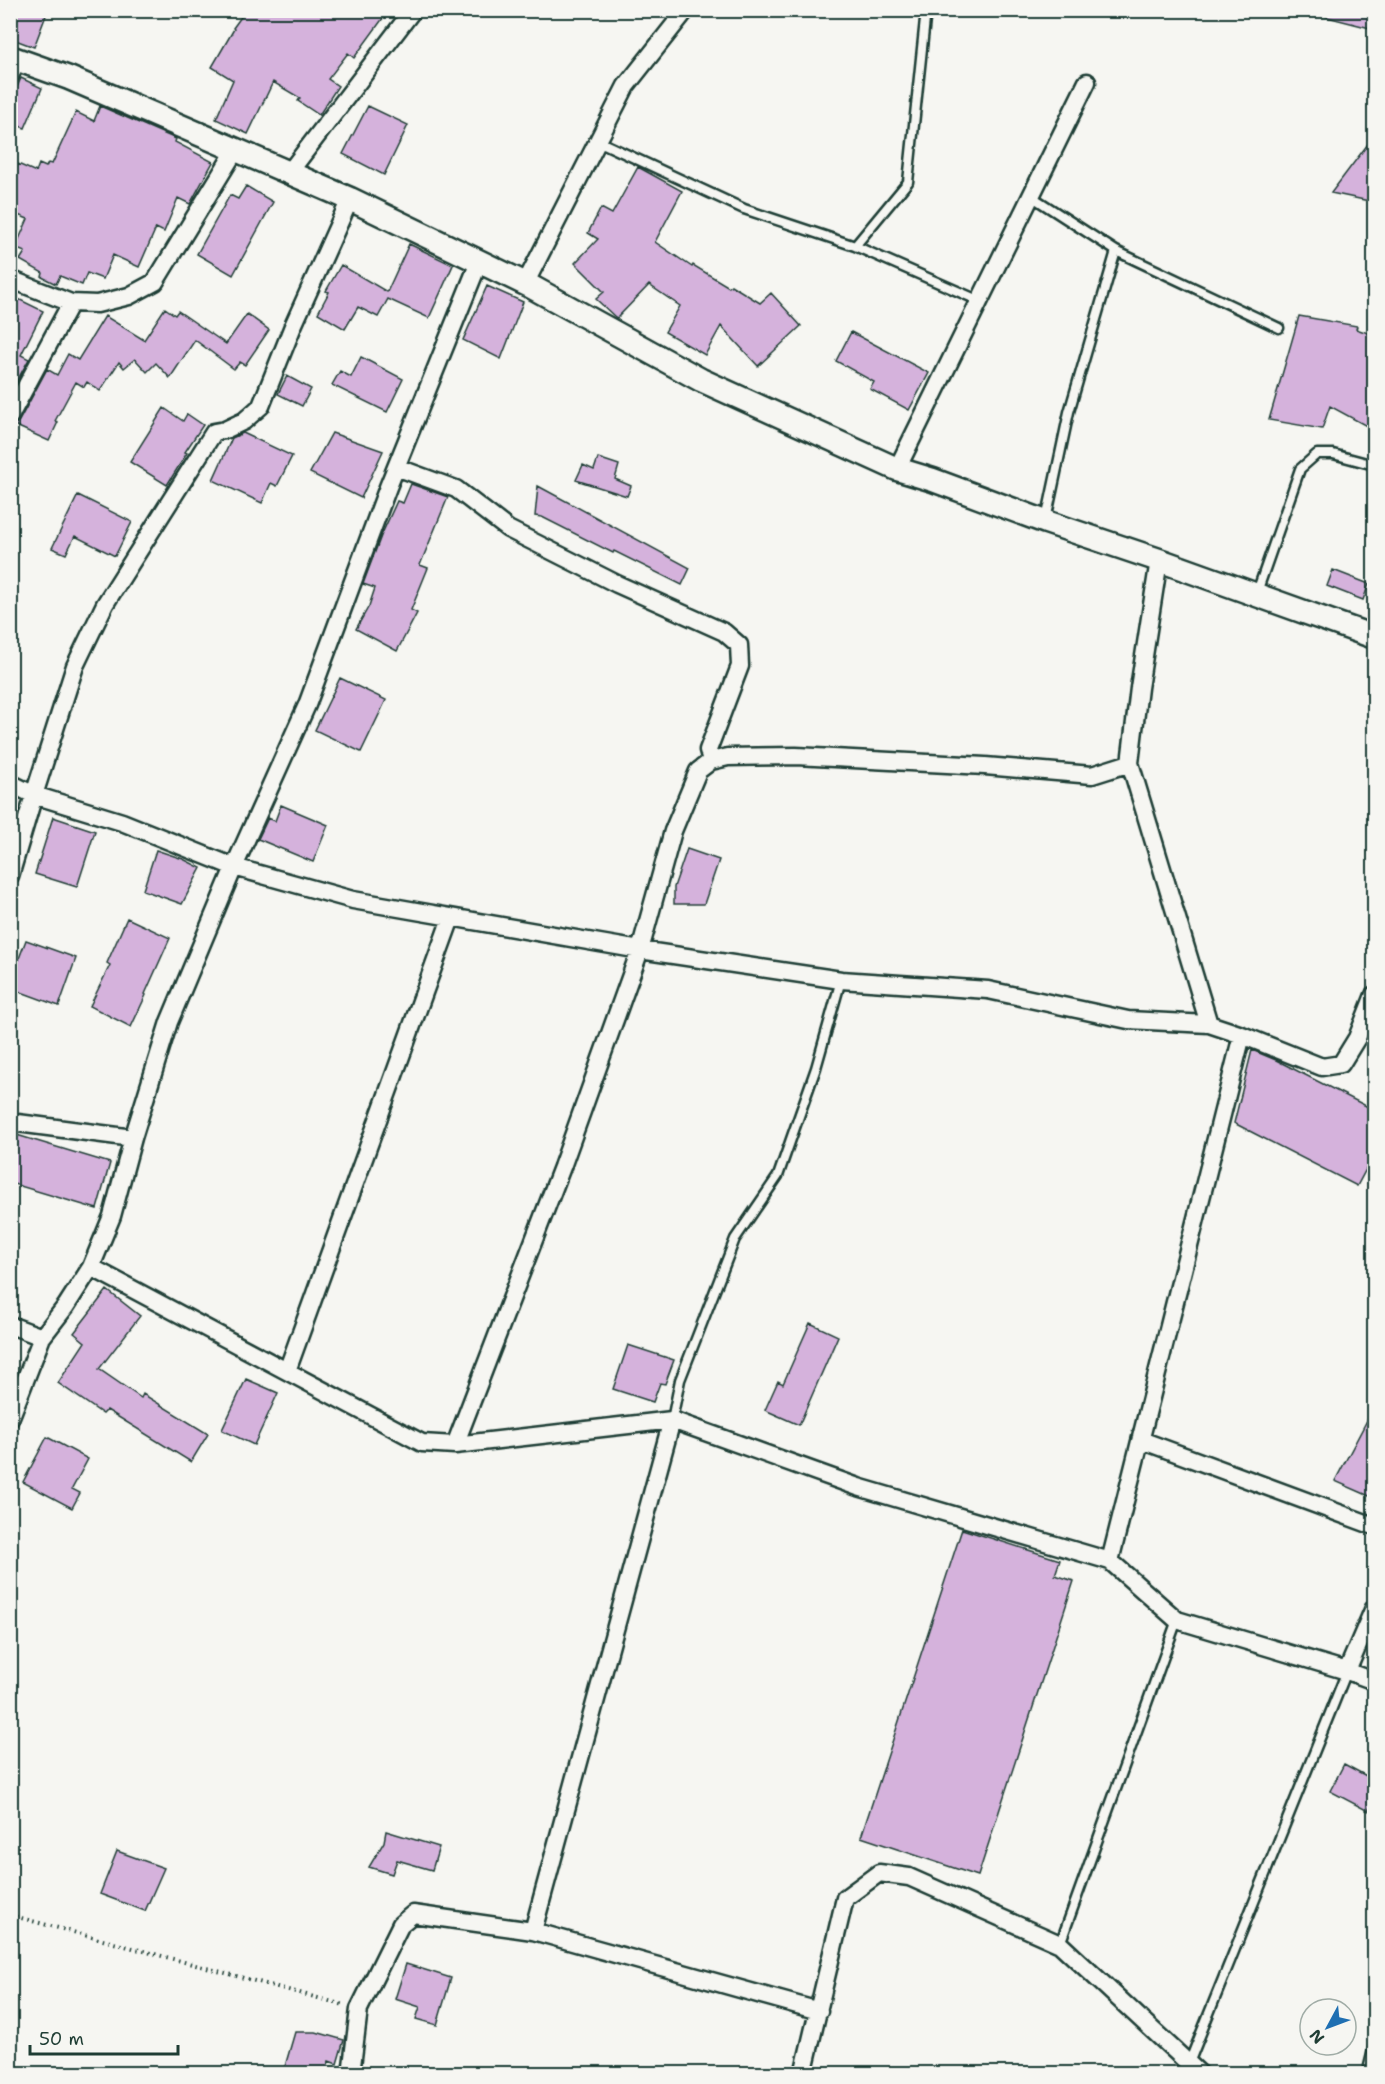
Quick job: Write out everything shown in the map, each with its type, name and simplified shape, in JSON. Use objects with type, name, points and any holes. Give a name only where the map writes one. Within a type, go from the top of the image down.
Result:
[{"type":"street","points":[[288,174],[413,10]]},
{"type":"street","points":[[525,284],[626,86],[686,10]]},
{"type":"street","points":[[13,64],[69,78],[350,199],[525,284],[701,380],[897,469],[1374,637]]},
{"type":"street","points":[[897,469],[1087,82]]},
{"type":"street","points":[[10,279],[71,303],[97,304],[129,296],[155,282],[235,151]]},
{"type":"street","points":[[10,876],[75,666],[105,604],[214,432],[225,430],[244,421],[261,406],[293,326],[350,199]]},
{"type":"street","points":[[10,1419],[42,1337],[66,1306],[91,1267],[112,1216],[133,1138],[169,1022],[234,867],[307,705],[396,467],[479,262]]},
{"type":"street","points":[[10,417],[71,303]]},
{"type":"street","points":[[396,467],[456,489],[508,529],[616,584],[724,632],[739,645],[740,666],[708,750],[711,761]]},
{"type":"street","points":[[1159,560],[1130,763],[1209,1024]]},
{"type":"street","points":[[455,1445],[562,1167],[640,950],[673,831],[698,771],[711,761],[728,757],[796,756],[986,766],[1092,775],[1130,763]]},
{"type":"street","points":[[10,783],[34,795],[122,822],[234,867],[353,900],[640,950],[841,980],[988,990],[1128,1020],[1209,1024],[1322,1067],[1341,1064],[1357,1038],[1374,995]]},
{"type":"street","points":[[287,1371],[451,918]]},
{"type":"street","points":[[1110,1561],[1242,1035]]},
{"type":"street","points":[[10,1122],[133,1138]]},
{"type":"street","points":[[91,1267],[422,1443],[455,1445],[672,1420],[858,1487],[1110,1561],[1177,1620],[1374,1681]]},
{"type":"street","points":[[10,1325],[42,1337]]},
{"type":"street","points":[[533,1930],[672,1420]]},
{"type":"street","points":[[1141,1440],[1374,1526]]},
{"type":"street","points":[[1347,1671],[1374,1608]]},
{"type":"street","points":[[803,2073],[845,1898],[879,1873],[909,1877],[1060,1944],[1194,2068]]},
{"type":"street","points":[[351,2073],[359,2009],[401,1924],[413,1914],[533,1930],[819,2011]]},
{"type":"lane","points":[[855,246],[908,182],[926,10]]},
{"type":"lane","points":[[598,141],[744,209],[855,246],[980,301]]},
{"type":"lane","points":[[1031,196],[1116,251],[1279,328]]},
{"type":"lane","points":[[1046,522],[1069,412],[1116,251]]},
{"type":"lane","points":[[1257,595],[1300,469],[1317,454],[1333,454],[1374,465]]},
{"type":"lane","points":[[672,1420],[680,1380],[735,1239],[778,1176],[816,1068],[841,980]]},
{"type":"lane","points":[[1060,1944],[1177,1620]]},
{"type":"lane","points":[[1194,2068],[1347,1671]]},
{"type":"lane","points":[[1369,2073],[1374,2046]]},
{"type":"path","points":[[10,1915],[359,2009]]},
{"type":"building","points":[[10,10],[48,10],[34,47],[10,38]]},
{"type":"building","points":[[246,10],[389,10],[354,58],[348,53],[328,79],[338,86],[319,115],[298,101],[300,98],[273,82],[248,134],[216,119],[233,80],[212,67],[233,28]]},
{"type":"building","points":[[1324,10],[1374,10],[1374,29],[1323,16]]},
{"type":"building","points":[[21,78],[42,88],[25,128],[10,123],[10,103]]},
{"type":"building","points":[[100,106],[176,139],[175,142],[213,162],[190,204],[178,198],[164,232],[156,228],[139,267],[113,255],[103,279],[87,273],[82,285],[60,276],[56,284],[42,277],[43,273],[20,260],[25,252],[15,248],[28,219],[10,212],[10,170],[15,172],[18,164],[36,172],[39,164],[46,167],[48,163],[52,164],[76,112],[94,121]]},
{"type":"building","points":[[368,106],[408,125],[384,175],[343,154]]},
{"type":"building","points":[[1374,136],[1374,202],[1331,193]]},
{"type":"building","points":[[638,167],[682,191],[655,242],[692,267],[693,265],[729,287],[731,285],[760,303],[771,293],[801,326],[758,366],[721,326],[705,355],[665,332],[680,306],[649,285],[617,318],[596,299],[604,292],[575,263],[598,239],[588,233],[601,208],[612,214]]},
{"type":"building","points":[[246,186],[273,202],[233,275],[197,254],[230,195],[238,199]]},
{"type":"building","points":[[409,244],[453,265],[429,318],[388,299],[378,317],[358,307],[345,329],[318,313],[329,292],[326,291],[341,265],[387,292]]},
{"type":"building","points":[[487,286],[523,302],[501,359],[463,340]]},
{"type":"building","points":[[10,295],[43,311],[21,355],[29,359],[10,393]]},
{"type":"building","points":[[165,308],[175,315],[178,311],[226,344],[247,314],[269,330],[245,365],[240,362],[234,369],[195,340],[170,378],[156,363],[147,372],[135,359],[124,368],[119,362],[100,391],[87,382],[84,387],[76,382],[55,421],[58,422],[49,441],[14,425],[19,421],[47,369],[57,375],[68,354],[78,360],[105,316],[144,340]]},
{"type":"building","points":[[1299,316],[1357,326],[1356,329],[1374,335],[1374,430],[1330,406],[1322,429],[1269,420]]},
{"type":"building","points":[[851,332],[929,373],[909,410],[870,389],[874,382],[836,361]]},
{"type":"building","points":[[361,357],[403,379],[387,412],[332,385],[340,371],[351,377]]},
{"type":"building","points":[[287,376],[311,389],[302,406],[278,394]]},
{"type":"building","points":[[164,408],[183,421],[187,414],[203,425],[167,485],[130,462]]},
{"type":"building","points":[[243,433],[292,456],[277,486],[271,483],[262,503],[213,480],[232,438]]},
{"type":"building","points":[[332,433],[383,451],[361,498],[310,473]]},
{"type":"building","points":[[598,458],[619,465],[615,479],[631,486],[627,496],[576,480],[583,465],[594,470]]},
{"type":"building","points":[[411,484],[448,497],[420,565],[428,568],[411,610],[417,613],[397,651],[356,629],[369,606],[375,588],[363,584],[381,536],[397,501],[403,503]]},
{"type":"building","points":[[538,486],[690,568],[682,585],[542,517],[535,516]]},
{"type":"building","points":[[78,495],[132,522],[115,556],[75,536],[66,554],[52,548]]},
{"type":"building","points":[[1333,570],[1369,584],[1363,600],[1327,586]]},
{"type":"building","points":[[340,678],[386,700],[361,752],[315,730]]},
{"type":"building","points":[[281,805],[328,825],[313,862],[258,839],[268,818],[275,821]]},
{"type":"building","points":[[53,817],[95,831],[77,887],[35,874]]},
{"type":"building","points":[[687,849],[719,860],[704,904],[674,904],[674,887]]},
{"type":"building","points":[[156,850],[201,868],[182,904],[143,890]]},
{"type":"building","points":[[127,918],[170,938],[131,1027],[90,1006],[110,965],[107,963]]},
{"type":"building","points":[[26,940],[76,958],[59,1006],[10,988],[10,982]]},
{"type":"building","points":[[1252,1050],[1374,1110],[1374,1154],[1357,1186],[1234,1123]]},
{"type":"building","points":[[10,1133],[110,1163],[97,1209],[10,1183]]},
{"type":"building","points":[[107,1290],[140,1316],[99,1369],[141,1398],[143,1394],[208,1434],[191,1462],[107,1410],[103,1414],[58,1383],[85,1342],[74,1333]]},
{"type":"building","points":[[810,1323],[838,1336],[799,1425],[765,1410],[778,1381],[783,1384]]},
{"type":"building","points":[[628,1345],[674,1360],[665,1384],[660,1383],[653,1402],[613,1389]]},
{"type":"building","points":[[246,1379],[278,1393],[254,1445],[222,1430]]},
{"type":"building","points":[[1374,1407],[1374,1498],[1335,1481]]},
{"type":"building","points":[[47,1437],[88,1459],[72,1489],[80,1493],[72,1508],[23,1482]]},
{"type":"building","points":[[962,1529],[1060,1560],[1055,1575],[1074,1581],[978,1876],[861,1837]]},
{"type":"building","points":[[1344,1764],[1374,1780],[1374,1799],[1368,1811],[1330,1791]]},
{"type":"building","points":[[386,1831],[439,1847],[432,1870],[397,1860],[392,1874],[369,1867],[384,1842]]},
{"type":"building","points":[[117,1851],[164,1868],[145,1911],[100,1894]]},
{"type":"building","points":[[406,1964],[451,1978],[437,2025],[416,2019],[420,2007],[395,1999]]},
{"type":"building","points":[[295,2032],[316,2032],[344,2040],[337,2064],[329,2061],[326,2073],[283,2073]]}]
